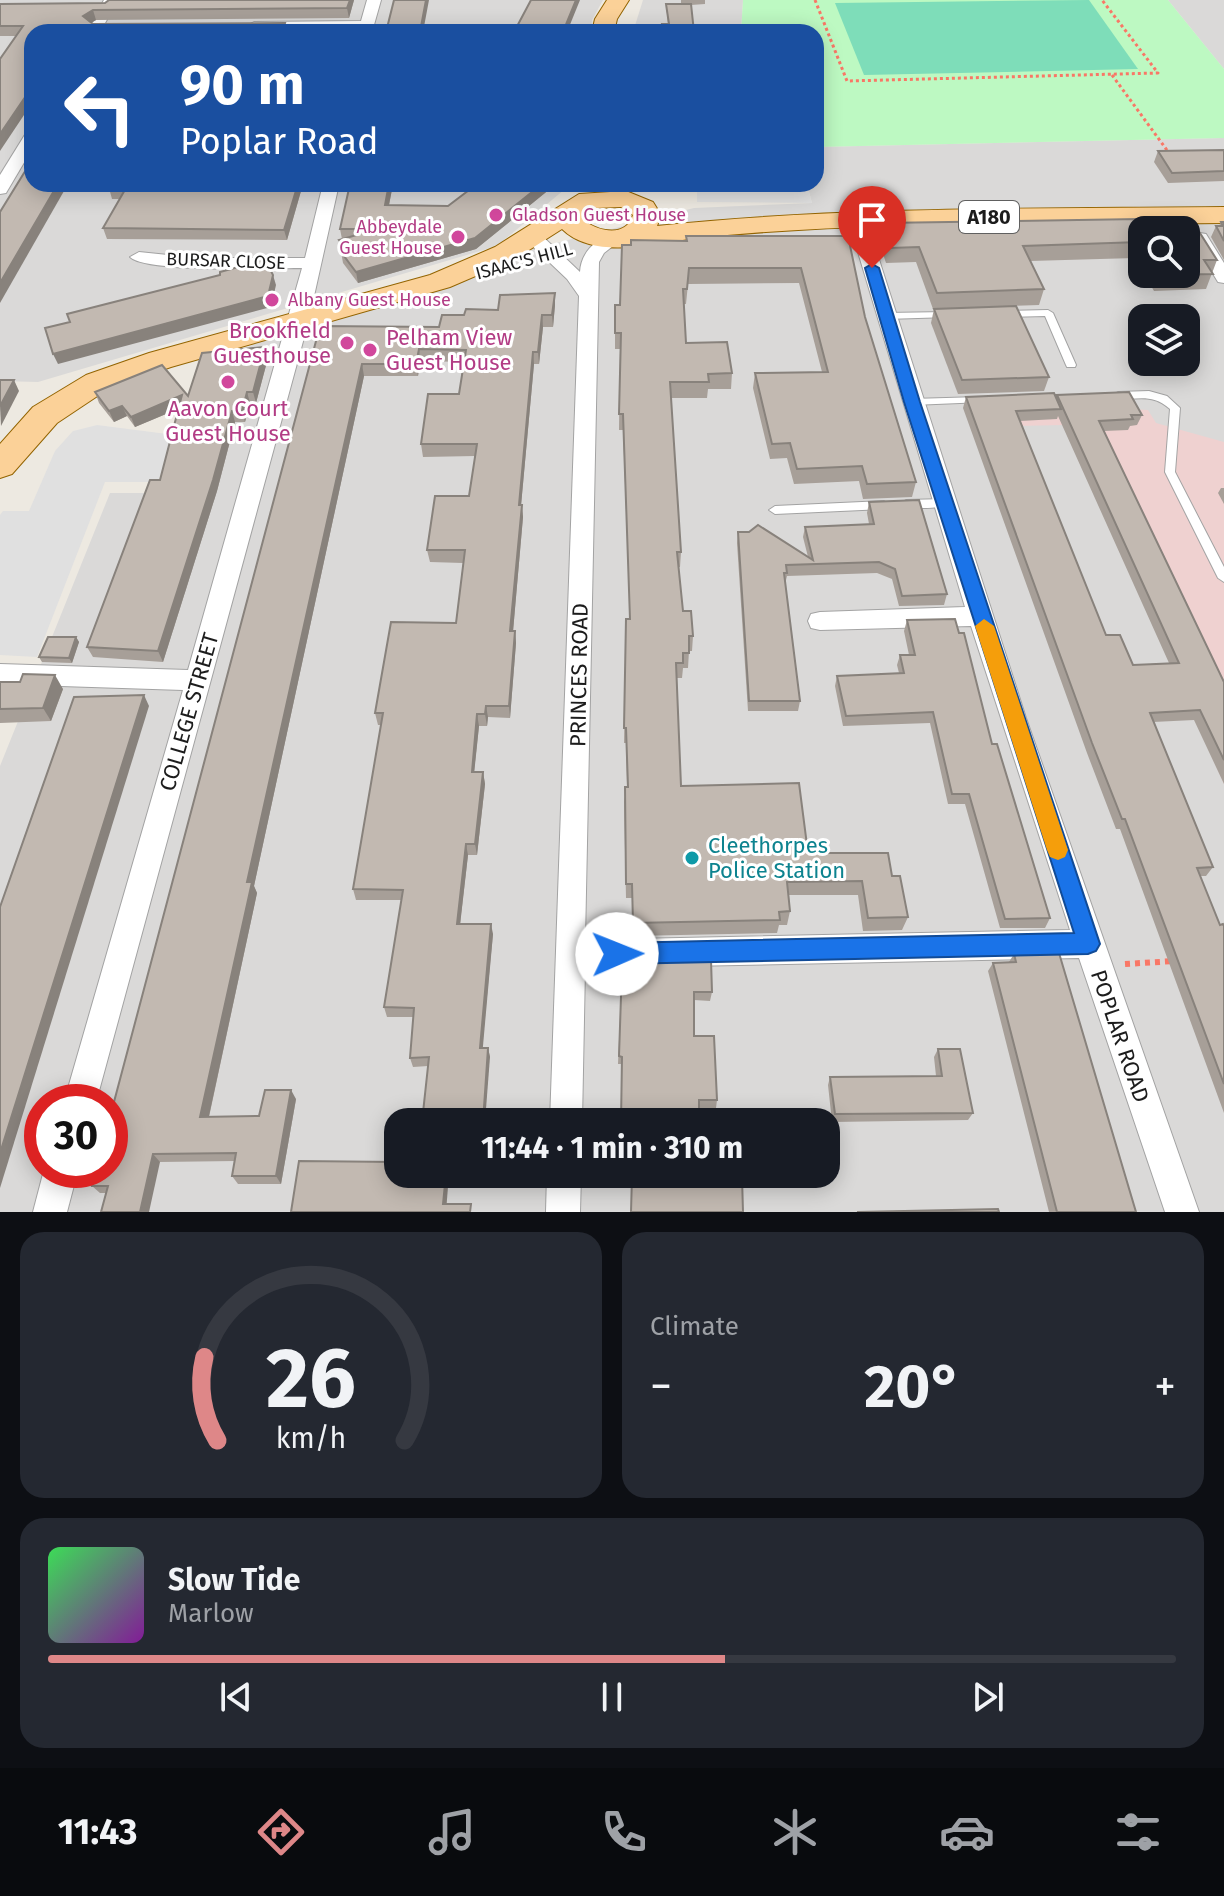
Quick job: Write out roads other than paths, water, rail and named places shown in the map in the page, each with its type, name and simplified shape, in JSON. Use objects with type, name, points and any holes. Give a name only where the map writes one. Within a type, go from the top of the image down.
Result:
[{"type":"main road","points":[[605,24],[618,0]]},
{"type":"main road","points":[[627,195],[647,215],[647,222],[642,229],[613,239],[576,229],[572,224],[584,198],[627,195]]},
{"type":"main road","name":"A180","points":[[627,195],[668,211],[754,224]]},
{"type":"main road","name":"ISAAC'S HILL","points":[[542,246],[584,198]]},
{"type":"main road","name":"A180","points":[[1186,216],[1224,215]]},
{"type":"main road","name":"A180","points":[[613,239],[754,224],[857,219],[1128,217]]},
{"type":"main road","name":"ISAAC'S HILL","points":[[0,466],[45,415],[97,382],[160,360],[440,281],[485,273],[542,246],[613,239]]},
{"type":"street","points":[[367,24],[374,0]]},
{"type":"street","points":[[96,24],[104,4]]},
{"type":"street","points":[[0,189],[24,160]]},
{"type":"street","name":"COLLEGE STREET","points":[[85,1084],[298,323],[329,192]]},
{"type":"street","name":"POPLAR ROAD","points":[[857,219],[981,616],[1092,955],[1182,1212]]},
{"type":"street","name":"PRINCES ROAD","points":[[567,1108],[588,296],[590,262],[597,250],[613,239]]},
{"type":"street","points":[[1200,239],[1224,278]]},
{"type":"street","points":[[542,246],[573,275],[588,296]]},
{"type":"street","name":"BURSAR CLOSE","points":[[139,257],[197,263],[313,263]]},
{"type":"street","points":[[820,621],[981,616]]},
{"type":"street","points":[[0,674],[198,680]]},
{"type":"street","points":[[573,954],[1092,955]]},
{"type":"street","points":[[50,1212],[56,1188]]},
{"type":"street","points":[[563,1212],[564,1188]]},
{"type":"lane","points":[[989,314],[1048,313],[1071,365]]},
{"type":"lane","points":[[886,316],[960,315]]},
{"type":"lane","points":[[1103,395],[1152,395],[1170,402],[1175,408],[1170,472],[1224,578]]},
{"type":"lane","points":[[912,402],[986,399]]},
{"type":"lane","points":[[775,510],[946,503]]},
{"type":"place","name":"Gladson Guest House","points":[[496,215]]},
{"type":"place","name":"Abbeydale Guest House","points":[[458,237]]},
{"type":"place","name":"Albany Guest House","points":[[272,300]]},
{"type":"place","name":"Brookfield Guesthouse","points":[[347,343]]},
{"type":"place","name":"Pelham View Guest House","points":[[370,350]]},
{"type":"place","name":"Aavon Court Guest House","points":[[228,382]]},
{"type":"place","name":"Cleethorpes Police Station","points":[[692,858]]}]
